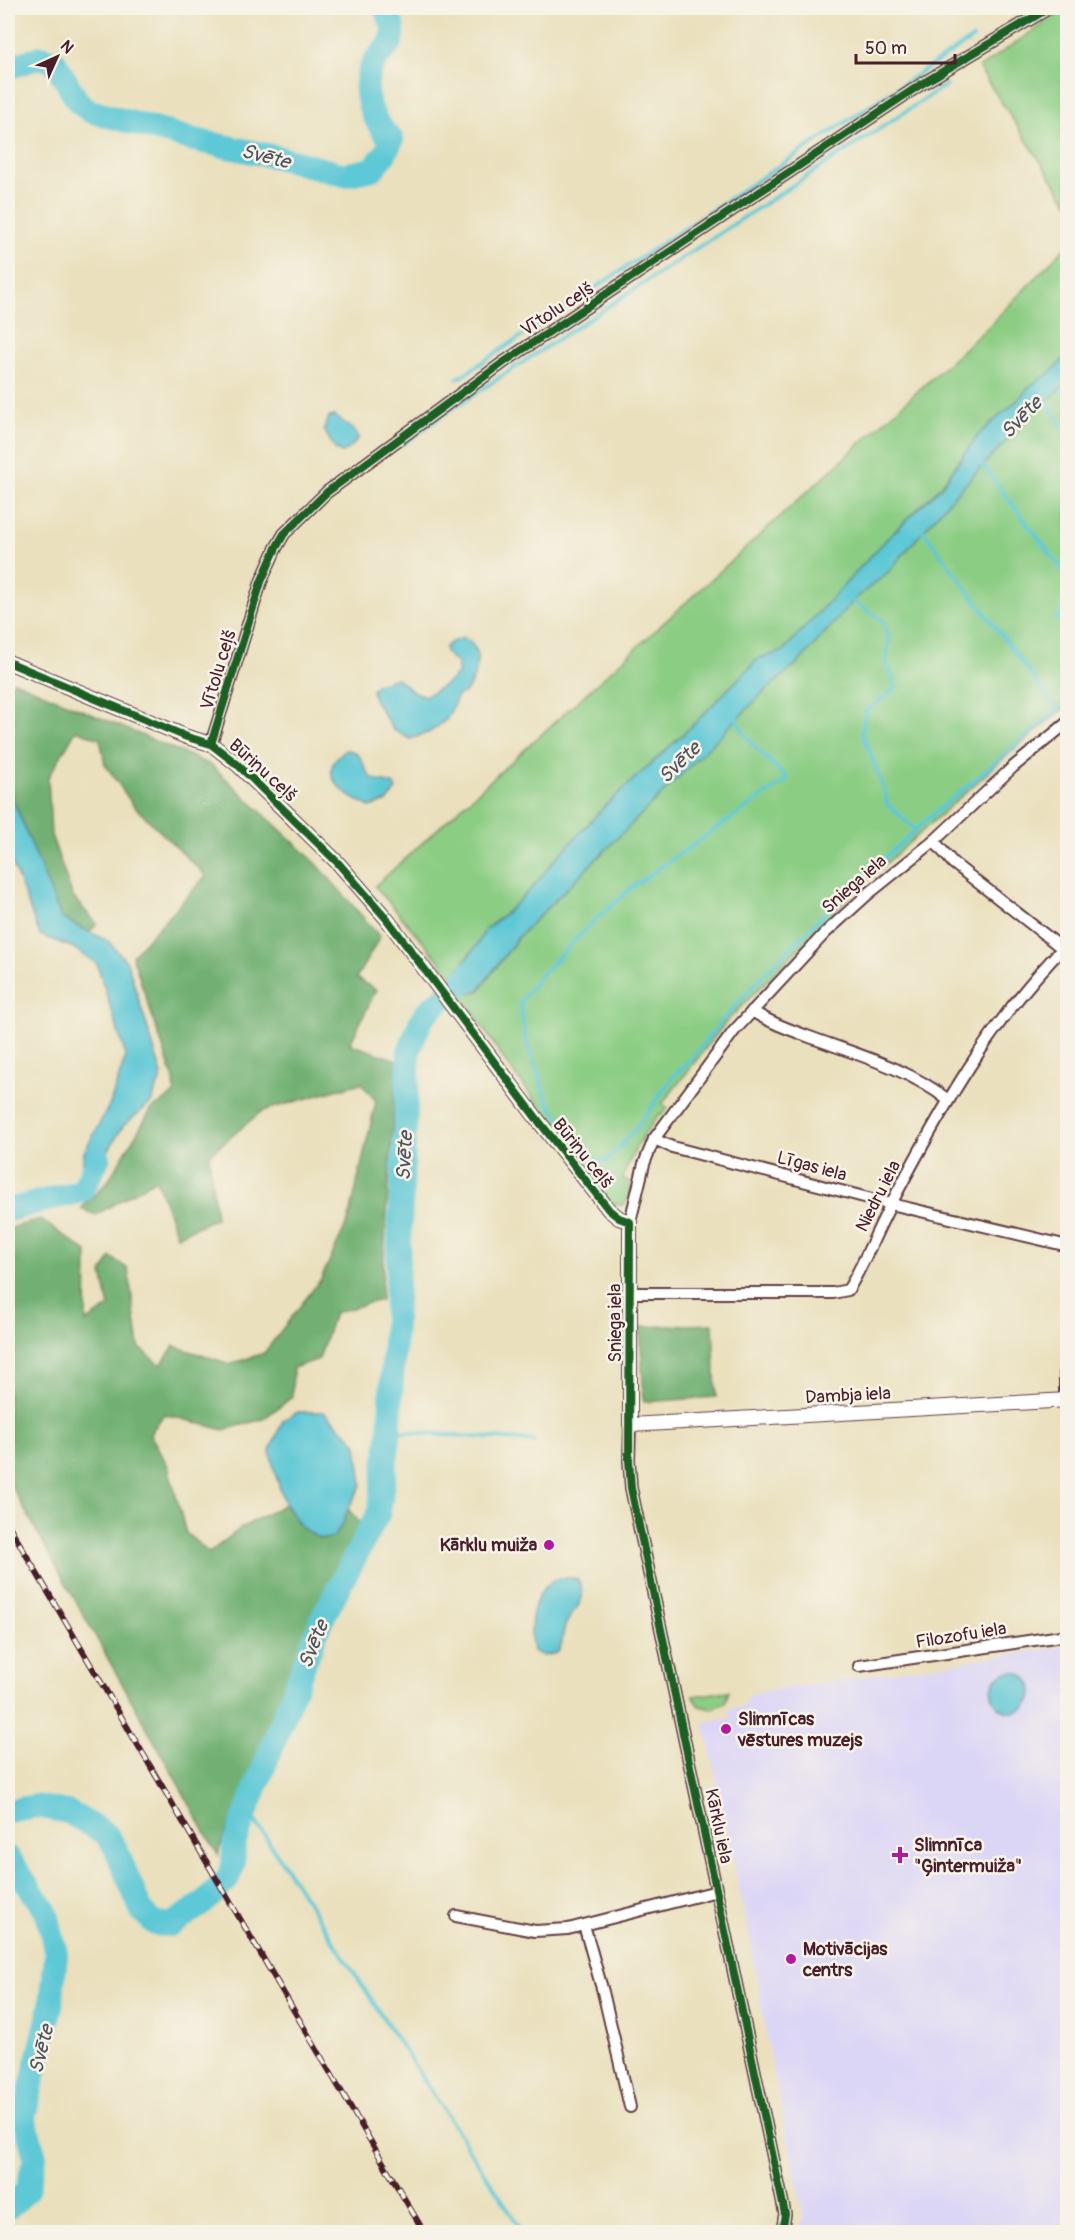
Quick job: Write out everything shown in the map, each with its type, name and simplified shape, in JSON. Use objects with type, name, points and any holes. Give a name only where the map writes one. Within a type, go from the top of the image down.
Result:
[{"type":"street","name":"Vītolu ceļš","points":[[211,744],[261,582],[276,548],[284,534],[327,492],[504,362],[920,85],[1050,8]]},
{"type":"street","name":"Būriņu ceļš","points":[[8,662],[187,737],[211,744],[245,772],[338,863],[386,918],[537,1119],[609,1210],[619,1218],[630,1222]]},
{"type":"street","name":"Sniega iela","points":[[630,1425],[630,1222],[644,1164],[654,1139],[698,1078],[752,1011],[825,933],[867,894],[934,841],[1013,767],[1068,722]]},
{"type":"street","points":[[934,841],[953,863],[1066,948]]},
{"type":"street","name":"Niedru iela","points":[[630,1293],[832,1293],[848,1290],[891,1204],[948,1100],[997,1026],[1066,948]]},
{"type":"street","points":[[752,1011],[773,1023],[899,1071],[931,1086],[948,1100]]},
{"type":"street","name":"Līgas iela","points":[[654,1139],[672,1147],[891,1204],[1068,1246]]},
{"type":"street","points":[[1066,1400],[1065,1364],[1068,1349]]},
{"type":"street","name":"Dambja iela","points":[[630,1425],[1066,1400]]},
{"type":"street","name":"Kārklu iela","points":[[630,1425],[631,1488],[785,2214],[782,2232]]},
{"type":"street","name":"Filozofu iela","points":[[859,1666],[1068,1635]]},
{"type":"street","points":[[456,1916],[535,1931],[568,1929],[717,1891]]},
{"type":"street","points":[[584,1925],[603,1992],[630,2107]]},
{"type":"shaded area","name":"Slimnīca \"Ģintermuiža\"","points":[[1067,1646],[1067,2232],[799,2232],[804,2216],[767,2040],[750,1939],[704,1722],[731,1718],[729,1709],[744,1707],[747,1698],[753,1693]]},
{"type":"green space","points":[[1068,8],[1067,202],[979,68]]},
{"type":"green space","points":[[1067,245],[1067,356],[1050,373],[1031,385],[1019,399],[978,435],[941,486],[886,540],[782,652],[759,658],[690,728],[606,805],[552,863],[535,885],[486,929],[453,977],[375,886],[988,327]]},
{"type":"green space","points":[[1067,383],[1067,706],[1003,759],[853,893],[727,1021],[662,1104],[668,1108],[662,1115],[659,1114],[638,1144],[622,1178],[630,1182],[629,1198],[623,1205],[617,1205],[606,1198],[597,1187],[585,1170],[588,1169],[507,1064],[461,994],[479,991],[519,936],[765,691],[798,663],[855,599],[888,572],[949,501],[1033,413]]},
{"type":"green space","points":[[14,681],[211,765],[316,863],[380,937],[356,978],[376,990],[350,1044],[397,1060],[381,1300],[334,1313],[319,1359],[293,1368],[292,1397],[263,1419],[224,1430],[164,1414],[150,1434],[168,1466],[186,1533],[209,1553],[241,1528],[285,1504],[302,1528],[343,1523],[348,1509],[361,1524],[337,1572],[218,1855],[8,1480],[8,1229],[40,1219],[87,1252],[86,1322],[109,1307],[102,1273],[111,1257],[128,1269],[139,1347],[161,1365],[174,1346],[230,1364],[264,1353],[321,1279],[349,1219],[376,1101],[361,1083],[262,1111],[209,1155],[216,1218],[177,1236],[156,1179],[96,1215],[81,1209],[108,1181],[151,1110],[175,1093],[174,1080],[132,956],[206,876],[133,805],[105,764],[100,739],[76,730],[48,778],[51,835],[73,897],[97,924],[89,932],[61,918],[8,787],[8,688]]},
{"type":"green space","points":[[713,1324],[716,1397],[644,1402],[640,1327]]},
{"type":"green space","points":[[729,1691],[725,1703],[712,1709],[700,1706],[693,1696]]},
{"type":"water","points":[[1067,356],[1067,383],[1033,413],[949,501],[888,572],[855,599],[798,663],[765,691],[519,936],[478,991],[461,994],[453,984],[453,977],[486,929],[535,885],[552,863],[606,805],[690,728],[759,658],[782,652],[886,540],[941,487],[978,435],[1019,399],[1031,385],[1050,373]]},
{"type":"water","points":[[335,416],[353,429],[359,437],[342,453],[335,449],[324,430],[329,417]]},
{"type":"water","points":[[463,638],[475,648],[476,670],[466,692],[458,695],[447,719],[430,732],[410,739],[393,730],[374,699],[372,690],[377,684],[397,678],[412,691],[425,696],[439,689],[459,672],[457,663],[445,652],[445,647]]},
{"type":"water","points":[[346,750],[359,756],[371,777],[394,785],[396,789],[388,801],[370,807],[343,791],[336,783],[332,776],[332,767],[336,759]]},
{"type":"water","points":[[8,787],[61,918],[108,941],[127,962],[162,1075],[151,1103],[123,1126],[87,1186],[80,1189],[84,1152],[110,1104],[126,1056],[97,964],[72,947],[40,935],[8,852]]},
{"type":"water","points":[[298,1412],[324,1412],[357,1445],[362,1484],[333,1538],[320,1539],[302,1528],[285,1504],[275,1473],[270,1451],[283,1420]]},
{"type":"water","points":[[567,1577],[577,1579],[581,1587],[581,1599],[568,1619],[562,1644],[557,1653],[543,1656],[533,1651],[531,1628],[535,1605],[546,1586],[555,1580]]},
{"type":"water","points":[[1012,1672],[1020,1673],[1026,1678],[1031,1684],[1031,1700],[1026,1706],[1020,1711],[1012,1712],[1004,1711],[998,1706],[993,1700],[992,1692],[993,1684],[998,1678],[1004,1673]]},
{"type":"waterway","name":"Svēte","points":[[8,68],[40,57],[55,62],[78,102],[90,111],[194,140],[281,158],[344,175],[373,169],[385,154],[392,140],[378,123],[367,93],[370,71],[392,38],[392,24],[384,8]]},
{"type":"waterway","points":[[457,379],[973,38]]},
{"type":"waterway","points":[[404,444],[447,412],[946,85]]},
{"type":"waterway","points":[[1044,399],[1068,433]]},
{"type":"waterway","points":[[981,463],[1068,577]]},
{"type":"waterway","points":[[921,528],[1058,710]]},
{"type":"waterway","points":[[849,599],[882,620],[889,638],[886,664],[897,687],[866,711],[862,732],[884,789],[887,804],[916,830]]},
{"type":"waterway","points":[[1056,619],[1068,607]]},
{"type":"waterway","points":[[864,877],[929,818],[1068,702]]},
{"type":"waterway","points":[[736,715],[750,741],[788,779],[635,885],[597,918],[538,978],[520,1003],[525,1036],[548,1103],[597,1162],[607,1161],[636,1129],[673,1077],[695,1055],[721,1022],[768,970],[850,889]]},
{"type":"waterway","name":"Svēte","points":[[8,1811],[36,1806],[68,1812],[106,1834],[116,1849],[141,1910],[155,1924],[171,1925],[204,1903],[227,1880],[233,1866],[234,1844],[321,1621],[379,1512],[389,1437],[409,1051],[421,1020],[429,1010],[458,987],[478,965]]},
{"type":"waterway","name":"Svēte","points":[[8,1210],[82,1191],[98,1159]]},
{"type":"waterway","points":[[389,1431],[534,1441]]},
{"type":"waterway","points":[[248,1810],[523,2232]]},
{"type":"waterway","name":"Svēte","points":[[8,1857],[47,1913],[56,1954],[51,2006],[24,2117],[35,2157],[27,2190],[8,2208]]},
{"type":"railway","points":[[8,1524],[424,2232]]},
{"type":"cycle path","points":[[211,744],[261,582],[276,548],[284,534],[327,492],[504,362],[920,85],[1049,8]]},
{"type":"cycle path","points":[[8,662],[187,737],[211,744],[238,765],[338,863],[386,918],[537,1119],[609,1210],[619,1218],[630,1222],[629,1460],[631,1488],[785,2214],[782,2232]]},
{"type":"place","name":"Kārklu muiža","points":[[549,1545]]},
{"type":"place","name":"Slimnīcas vēstures muzejs","points":[[726,1729]]},
{"type":"place","name":"Slimnīca \"Ģintermuiža\"","points":[[900,1855]]},
{"type":"place","name":"Motivācijas centrs","points":[[791,1959]]}]
